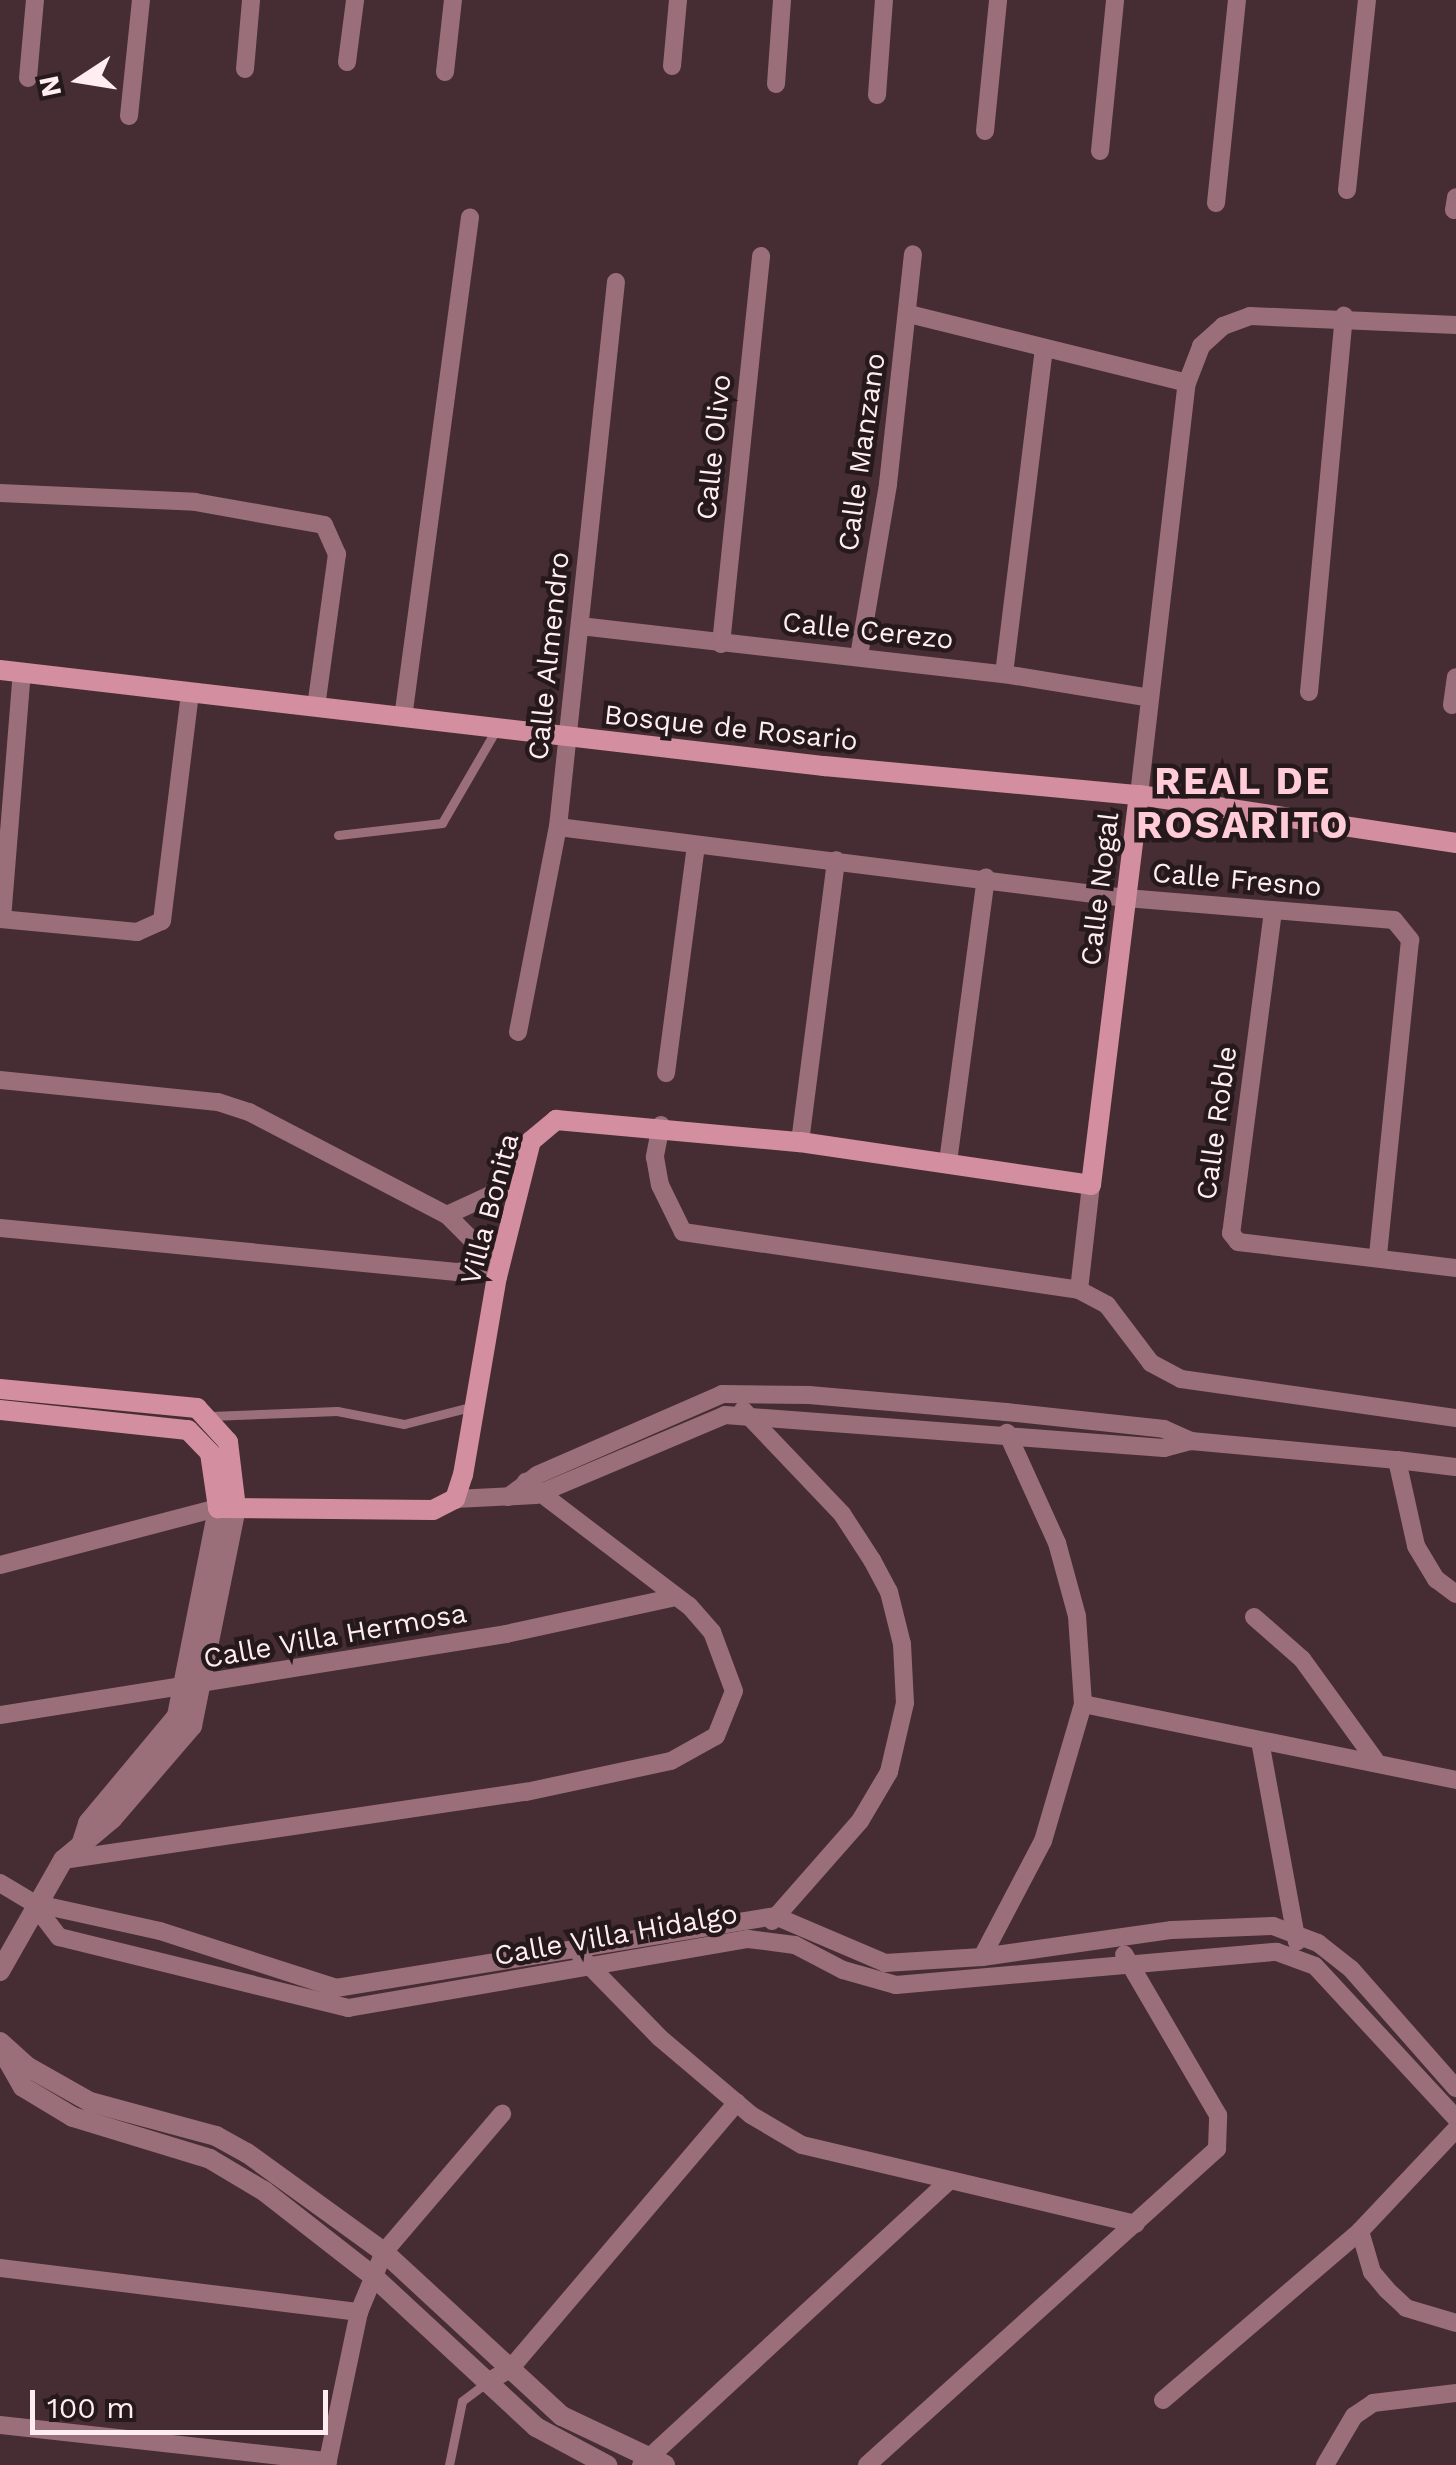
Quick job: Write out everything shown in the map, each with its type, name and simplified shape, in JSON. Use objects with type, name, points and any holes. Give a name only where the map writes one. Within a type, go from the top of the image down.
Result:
[{"type":"main road","name":"Bosque de Rosario","points":[[11,672],[569,737],[1139,796],[1456,842]]},
{"type":"main road","name":"Calle Nogal","points":[[1091,1185],[1139,796]]},
{"type":"main road","name":"Villa Bonita","points":[[455,1498],[499,1267],[531,1140],[556,1120],[661,1125],[948,1162],[1091,1185]]},
{"type":"main road","points":[[0,1388],[197,1408],[210,1415],[228,1442],[227,1508]]},
{"type":"main road","points":[[0,1410],[173,1426],[200,1437],[227,1508]]},
{"type":"main road","points":[[227,1508],[433,1510],[455,1498]]},
{"type":"street","points":[[28,78],[35,0]]},
{"type":"street","points":[[129,116],[141,0]]},
{"type":"street","points":[[244,68],[251,0]]},
{"type":"street","points":[[347,62],[355,0]]},
{"type":"street","points":[[445,72],[453,0]]},
{"type":"street","points":[[672,66],[678,0]]},
{"type":"street","points":[[776,84],[782,0]]},
{"type":"street","points":[[877,95],[884,0]]},
{"type":"street","points":[[985,131],[998,0]]},
{"type":"street","points":[[1100,151],[1116,0]]},
{"type":"street","points":[[1216,203],[1237,0]]},
{"type":"street","points":[[1347,190],[1366,0]]},
{"type":"street","points":[[403,718],[470,217]]},
{"type":"street","name":"Calle Manzano","points":[[859,656],[909,314],[913,254]]},
{"type":"street","name":"Calle Olivo","points":[[722,644],[761,256]]},
{"type":"street","name":"Calle Almendro","points":[[518,1032],[558,828],[616,282]]},
{"type":"street","points":[[909,314],[1187,384]]},
{"type":"street","name":"Calle Nogal","points":[[1139,796],[1187,384],[1201,346],[1222,326],[1250,316],[1344,316],[1456,325]]},
{"type":"street","points":[[1309,692],[1344,316]]},
{"type":"street","points":[[1004,674],[1044,350]]},
{"type":"street","points":[[0,493],[195,502],[324,525],[337,554],[316,707]]},
{"type":"street","name":"Calle Cerezo","points":[[580,626],[1004,674],[1150,698]]},
{"type":"street","points":[[11,672],[1,919],[137,932],[162,921],[190,692]]},
{"type":"street","points":[[1452,705],[1456,678]]},
{"type":"street","name":"Calle Fresno","points":[[558,828],[1126,898],[1394,920],[1410,940],[1378,1254]]},
{"type":"street","points":[[666,1073],[696,846]]},
{"type":"street","points":[[800,1142],[836,860]]},
{"type":"street","points":[[948,1162],[986,878]]},
{"type":"street","name":"Calle Roble","points":[[1273,911],[1231,1233],[1238,1242],[1378,1254],[1456,1268]]},
{"type":"street","points":[[0,1080],[218,1102],[447,1214],[499,1267]]},
{"type":"street","points":[[661,1125],[660,1185],[683,1232],[1079,1290],[1107,1305],[1150,1363],[1181,1379],[1456,1418]]},
{"type":"street","points":[[447,1214],[521,1181]]},
{"type":"street","name":"Calle Nogal","points":[[1079,1290],[1091,1185]]},
{"type":"street","points":[[0,1228],[457,1272],[499,1267]]},
{"type":"street","points":[[731,1393],[746,1414],[842,1514],[872,1560],[889,1592],[903,1664],[905,1703],[889,1772],[860,1820],[774,1916],[764,1940]]},
{"type":"street","points":[[531,1488],[678,1409],[731,1393],[1164,1428],[1191,1441]]},
{"type":"street","points":[[455,1498],[508,1497],[721,1417],[746,1414],[1164,1448],[1191,1441],[1456,1466]]},
{"type":"street","points":[[982,1957],[1043,1840],[1084,1704],[1076,1616],[1057,1543],[1007,1434]]},
{"type":"street","points":[[1397,1460],[1416,1546],[1436,1579],[1456,1594]]},
{"type":"street","points":[[63,1860],[526,1792],[671,1760],[716,1736],[734,1691],[712,1632],[676,1597],[531,1488]]},
{"type":"street","points":[[0,1565],[227,1508],[194,1688],[166,1734],[88,1823],[82,1842],[63,1860],[33,1903],[0,1971]]},
{"type":"street","name":"Calle Villa Hermosa","points":[[0,1715],[194,1688],[676,1597]]},
{"type":"street","points":[[1254,1617],[1302,1659],[1375,1760]]},
{"type":"street","points":[[1084,1704],[1260,1741],[1375,1760],[1456,1780]]},
{"type":"street","points":[[1260,1741],[1298,1933],[1296,1957],[1314,1966],[1456,2118]]},
{"type":"street","name":"Calle Villa Hidalgo","points":[[0,1883],[33,1903],[160,1931],[336,1988],[774,1916],[886,1963],[982,1957],[1254,1924],[1298,1933],[1352,1969],[1456,2088]]},
{"type":"street","name":"Calle Villa Hidalgo","points":[[33,1903],[59,1937],[328,2006],[384,2004],[586,1966],[764,1940],[896,1985],[1246,1951],[1296,1957]]},
{"type":"street","points":[[867,2465],[1136,2224],[1222,2138],[1218,2115],[1127,1961],[1118,1938]]},
{"type":"street","points":[[576,1948],[586,1966],[737,2102],[802,2144],[1136,2224]]},
{"type":"street","points":[[0,2044],[90,2102],[216,2136],[248,2152],[384,2252],[582,2430],[651,2462],[949,2181]]},
{"type":"street","points":[[0,2044],[24,2087],[49,2104],[100,2128],[230,2169],[374,2276],[536,2427],[606,2465]]},
{"type":"street","points":[[488,2382],[510,2369],[737,2102]]},
{"type":"street","points":[[0,2425],[328,2463],[359,2312],[384,2252],[502,2114]]},
{"type":"street","points":[[1163,2400],[1360,2231],[1456,2128]]},
{"type":"street","points":[[1360,2231],[1372,2272],[1387,2290],[1406,2308],[1456,2323]]},
{"type":"street","points":[[0,2268],[359,2312]]},
{"type":"street","points":[[1325,2465],[1354,2416],[1373,2403],[1456,2393]]},
{"type":"lane","points":[[338,834],[442,824],[497,729]]},
{"type":"lane","points":[[200,1437],[210,1415],[337,1411],[404,1424],[475,1406]]},
{"type":"lane","points":[[449,2465],[462,2401],[488,2382]]},
{"type":"district","name":"REAL DE ROSARITO","points":[[1243,804]]}]
